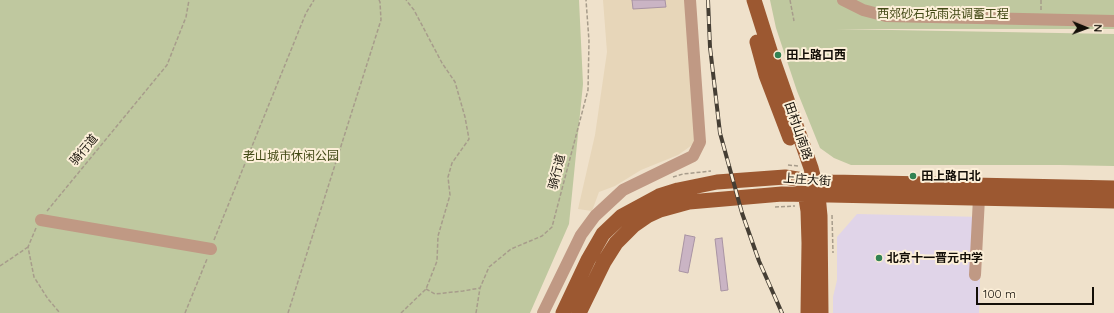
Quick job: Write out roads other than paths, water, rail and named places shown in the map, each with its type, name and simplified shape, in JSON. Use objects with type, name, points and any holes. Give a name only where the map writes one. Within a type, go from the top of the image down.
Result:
[{"type":"main road","name":"田村山南路","points":[[746,0],[766,75],[820,216],[821,313]]},
{"type":"main road","name":"田村山南路","points":[[754,0],[810,188],[808,313]]},
{"type":"main road","name":"上庄大街","points":[[563,313],[588,260],[603,234],[622,216],[659,196],[717,182],[785,177],[810,188],[979,198],[1114,201]]},
{"type":"main road","name":"上庄大街","points":[[579,313],[604,262],[616,243],[634,225],[647,216],[660,210],[689,202],[782,194],[810,188],[1114,188]]},
{"type":"street","points":[[543,313],[581,235],[595,216],[623,190],[693,156],[700,142],[690,0]]},
{"type":"street","points":[[843,0],[864,10],[886,16],[1114,21]]},
{"type":"street","points":[[975,275],[979,198]]},
{"type":"street","points":[[41,220],[211,248]]},
{"type":"railway","points":[[708,0],[710,47],[720,133],[742,213],[759,261],[782,313]]},
{"type":"place","name":"田上路口西","points":[[778,55]]},
{"type":"place","name":"田上路口北","points":[[913,176]]},
{"type":"place","name":"北京十一晋元中学","points":[[879,258]]},
{"type":"park label","name":"西郊砂石坑雨洪调蓄工程","points":[[943,14]]},
{"type":"park label","name":"老山城市休闲公园","points":[[291,156]]}]
